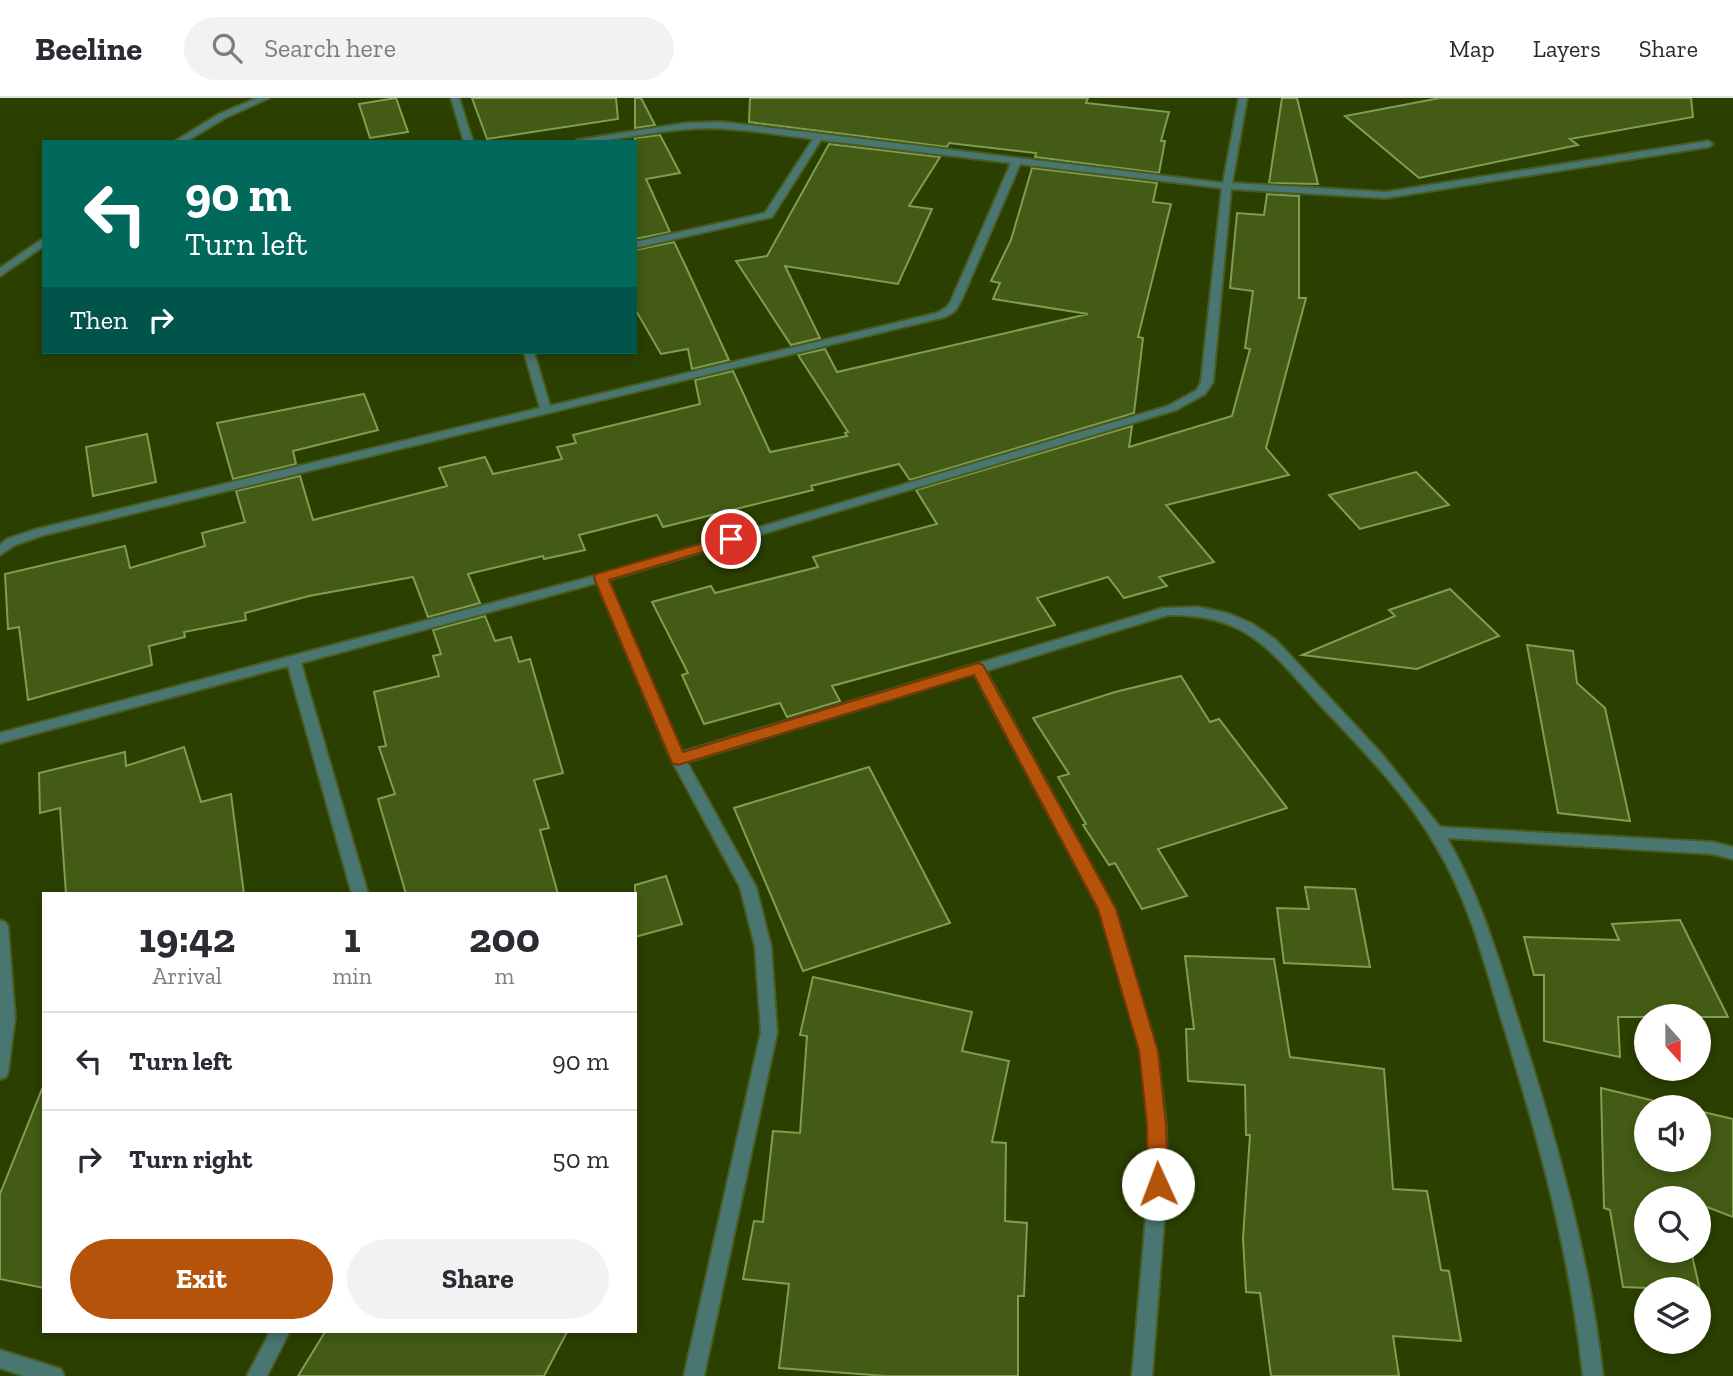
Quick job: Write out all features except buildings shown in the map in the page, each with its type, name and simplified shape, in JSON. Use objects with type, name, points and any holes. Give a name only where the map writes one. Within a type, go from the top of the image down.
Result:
[{"type":"street","points":[[181,140],[222,116],[265,98]]},
{"type":"street","points":[[455,98],[469,140]]},
{"type":"street","points":[[0,738],[601,578],[1172,408],[1201,392],[1207,382],[1227,186],[1244,98]]},
{"type":"street","points":[[595,140],[711,125],[1227,186],[1386,195],[1708,144]]},
{"type":"street","points":[[637,245],[769,215],[818,136]]},
{"type":"street","points":[[0,551],[11,542],[41,532],[941,315],[951,309],[956,301],[1016,162]]},
{"type":"street","points":[[0,273],[42,242]]},
{"type":"street","points":[[530,354],[547,411]]},
{"type":"street","points":[[601,578],[678,759],[748,887],[763,946],[769,1032],[694,1376]]},
{"type":"street","points":[[678,759],[1168,611],[1197,610],[1220,613],[1271,643],[1405,790],[1435,832],[1461,877],[1481,926],[1573,1237],[1590,1331],[1593,1376]]},
{"type":"street","points":[[293,659],[359,892]]},
{"type":"street","points":[[978,669],[1107,909],[1149,1051],[1157,1125],[1158,1184],[1142,1376]]},
{"type":"street","points":[[1435,832],[1712,848],[1733,853]]},
{"type":"street","points":[[0,926],[7,1003],[5,1053],[0,1072]]},
{"type":"street","points":[[257,1376],[279,1333]]},
{"type":"street","points":[[0,1359],[54,1376]]},
{"type":"route","points":[[731,539],[601,578],[678,759],[978,669],[1107,909],[1149,1051],[1157,1125],[1158,1184]]}]
